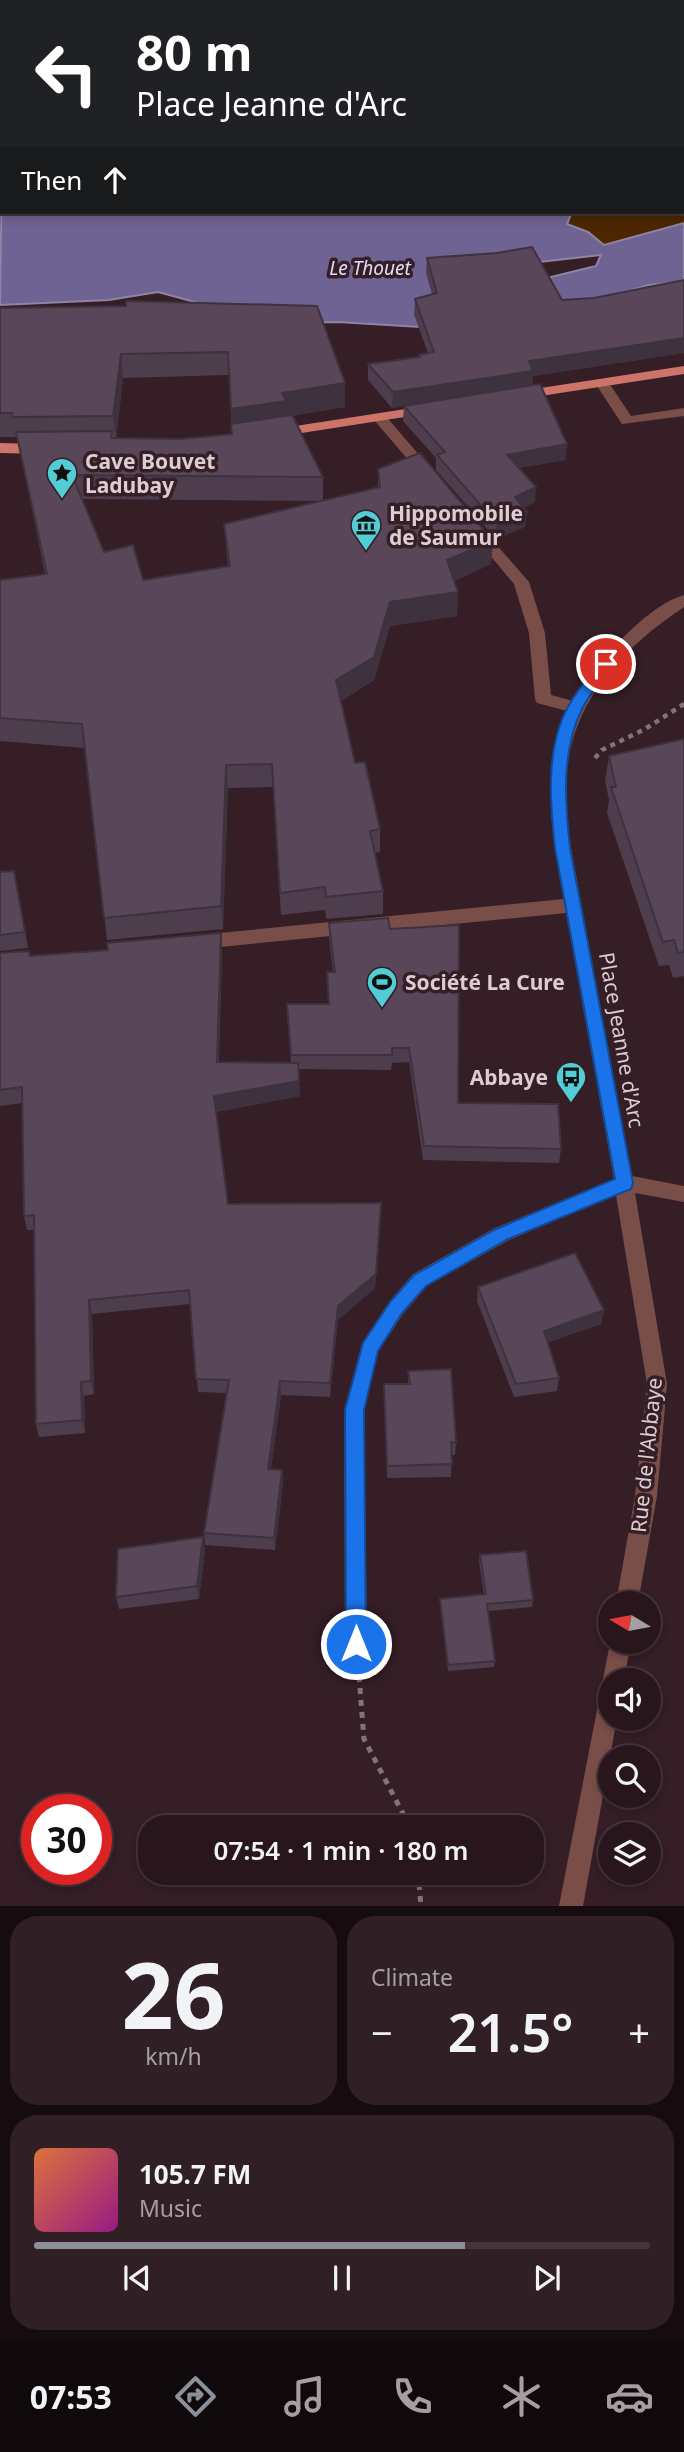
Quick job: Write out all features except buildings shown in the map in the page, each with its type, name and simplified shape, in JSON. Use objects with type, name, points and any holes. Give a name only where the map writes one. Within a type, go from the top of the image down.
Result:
[{"type":"main road","points":[[502,398],[684,370]]},
{"type":"main road","points":[[256,436],[433,408]]},
{"type":"main road","points":[[0,448],[53,449]]},
{"type":"street","points":[[602,383],[627,421],[684,412]]},
{"type":"street","points":[[379,417],[441,489]]},
{"type":"street","points":[[468,520],[521,582],[537,633],[542,699],[575,708]]},
{"type":"street","points":[[176,944],[575,905],[563,848],[557,799],[563,742],[575,708],[592,680],[619,649],[652,620],[684,600]]},
{"type":"street","name":"Place Jeanne d'Arc","points":[[575,905],[624,1183]]},
{"type":"street","points":[[356,1644],[354,1410],[369,1349],[396,1308],[420,1280],[502,1234],[624,1183],[684,1194]]},
{"type":"street","name":"Rue de l'Abbaye","points":[[624,1183],[657,1384],[646,1496],[629,1591]]},
{"type":"street","points":[[571,1906],[603,1731]]},
{"type":"path","points":[[557,799],[602,750],[645,729],[684,704]]},
{"type":"path","points":[[356,1644],[364,1739],[405,1815]]},
{"type":"path","points":[[419,1885],[421,1906]]},
{"type":"shaded area","points":[[571,214],[684,214],[684,223],[604,245],[588,232],[567,224]]},
{"type":"water","name":"Le Thouet","points":[[1,214],[571,214],[567,224],[588,232],[604,245],[684,223],[684,282],[649,285],[615,295],[540,308],[506,288],[596,266],[601,255],[530,263],[436,308],[415,315],[419,327],[338,322],[290,323],[239,314],[158,292],[109,300],[0,305]]},
{"type":"place","name":"Cave Bouvet Ladubay","points":[[62,500]]},
{"type":"place","name":"Hippomobile de Saumur","points":[[366,552]]},
{"type":"place","name":"Société La Cure","points":[[382,1009]]},
{"type":"place","name":"Abbaye","points":[[571,1104]]},
{"type":"route","points":[[356,1644],[354,1410],[369,1349],[396,1308],[420,1280],[502,1234],[624,1183],[563,848],[557,799],[563,742],[575,708],[592,680],[606,664]]}]
